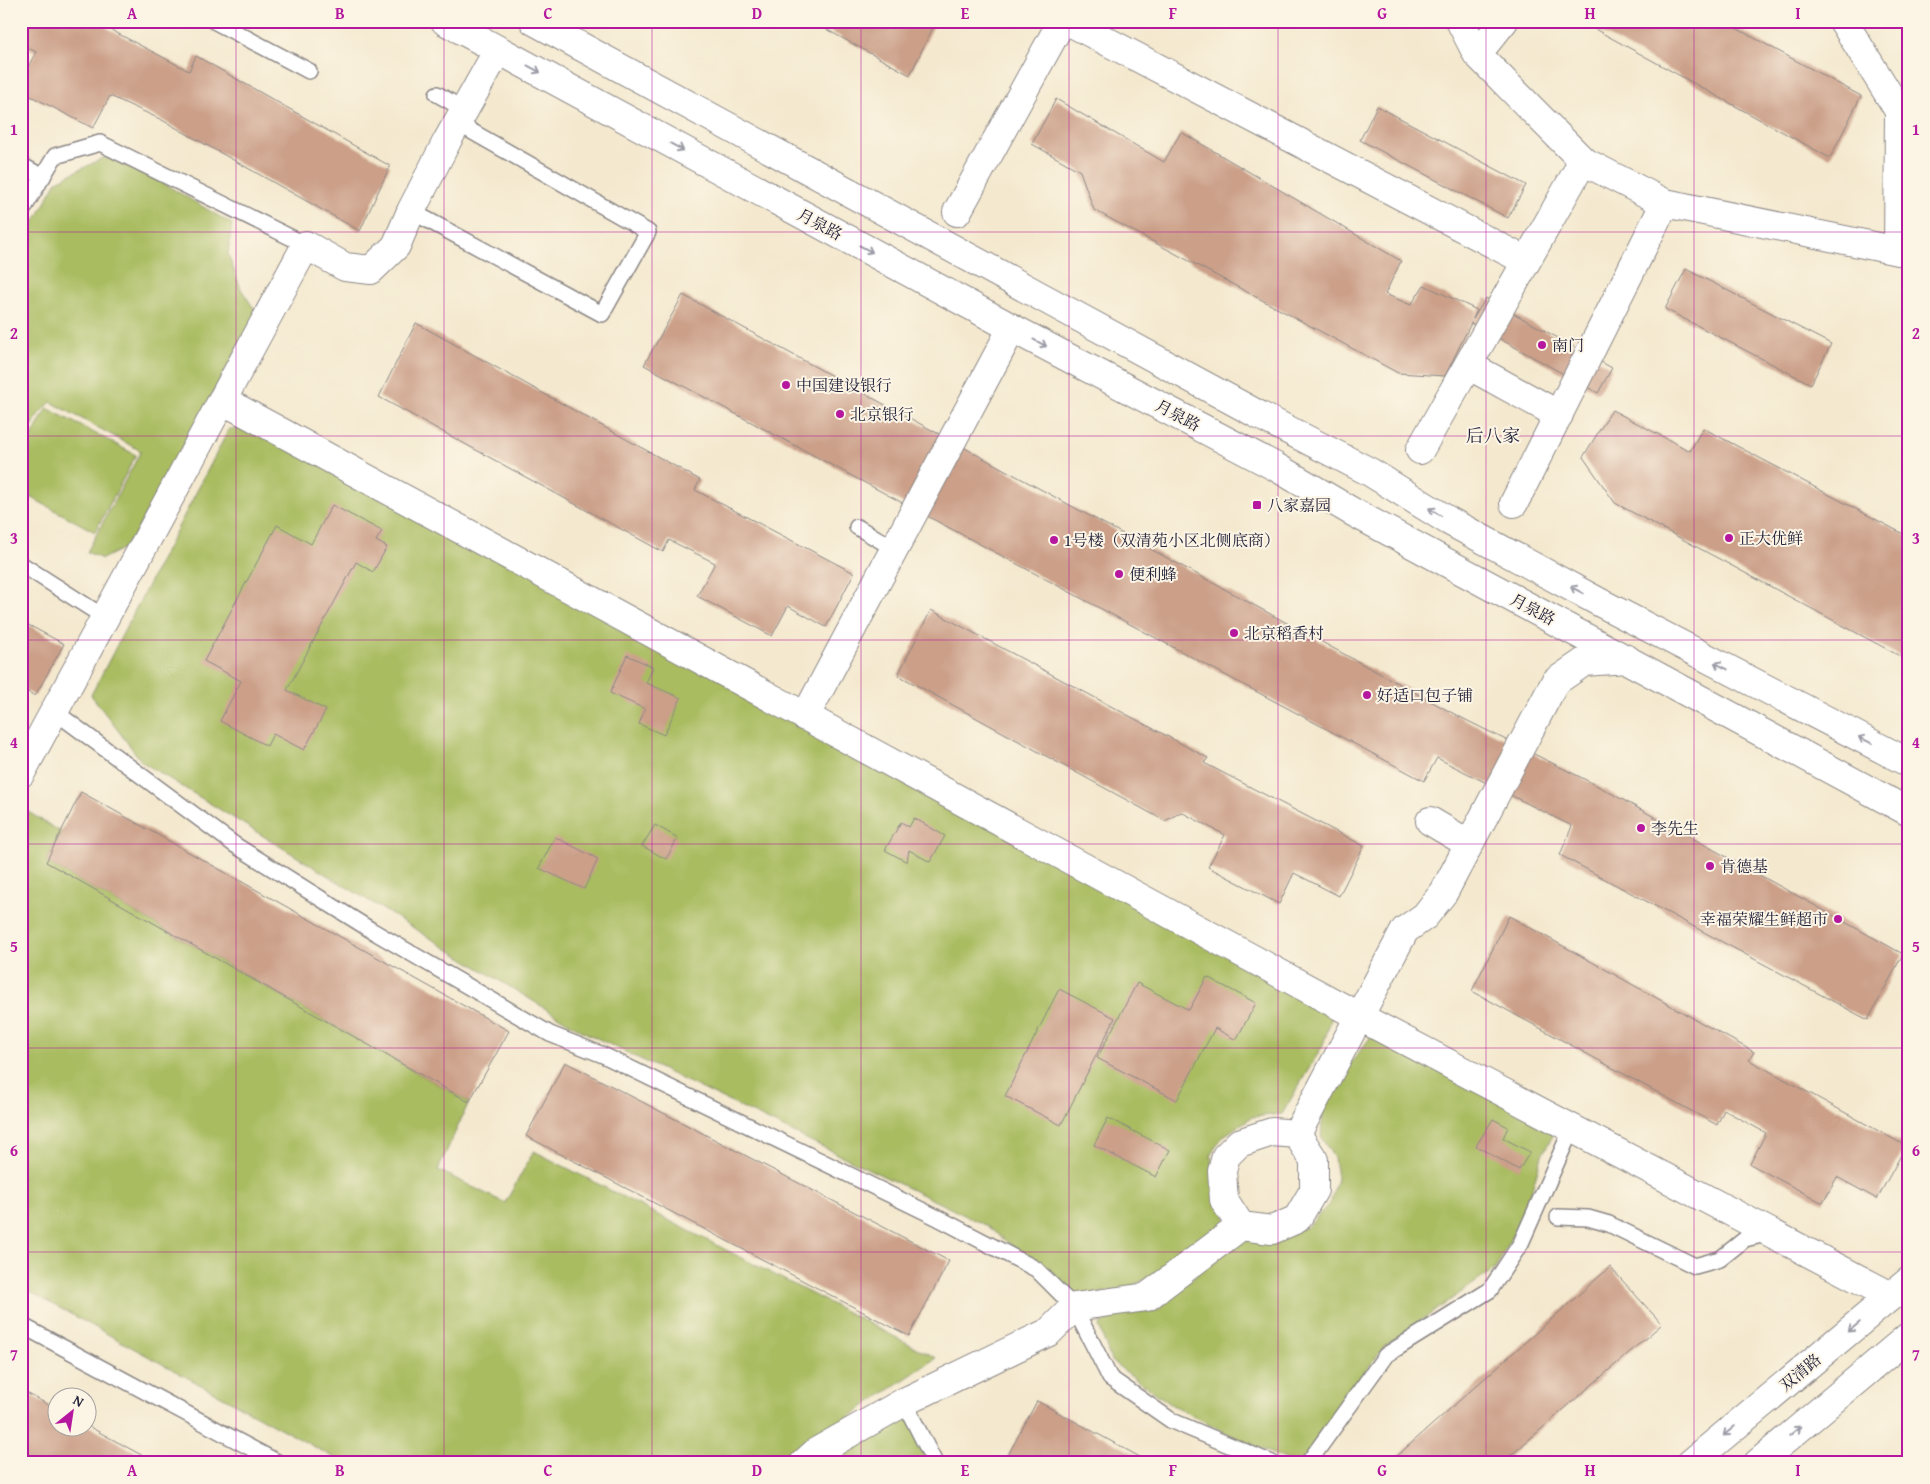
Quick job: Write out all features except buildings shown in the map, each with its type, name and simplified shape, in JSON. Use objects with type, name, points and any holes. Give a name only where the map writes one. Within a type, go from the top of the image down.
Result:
[{"type":"street","name":"月泉路","points":[[445,21],[1012,328],[1276,467],[1351,512],[1909,812]]},
{"type":"street","points":[[534,21],[1257,414],[1370,472],[1449,521],[1549,575],[1909,763]]},
{"type":"street","points":[[957,212],[1062,21]]},
{"type":"street","points":[[1068,21],[1526,261]]},
{"type":"street","points":[[1460,21],[1477,54],[1582,161],[1665,203],[1903,249],[1899,111],[1843,21]]},
{"type":"street","points":[[1477,54],[1504,21]]},
{"type":"street","points":[[25,757],[54,711],[306,245],[345,267],[371,270],[396,246],[411,211],[498,50]]},
{"type":"street","points":[[1420,450],[1582,161]]},
{"type":"street","points":[[1514,503],[1665,203]]},
{"type":"street","points":[[805,717],[1012,328]]},
{"type":"street","points":[[1468,365],[1559,415]]},
{"type":"street","points":[[222,400],[1360,1017],[1772,1232],[1900,1288]]},
{"type":"street","points":[[1297,1134],[1405,930],[1425,916],[1444,892],[1555,682],[1584,662],[1627,659]]},
{"type":"street","points":[[1430,821],[1469,844]]},
{"type":"street","points":[[1241,1226],[1224,1200],[1222,1171],[1226,1156],[1239,1143],[1272,1132],[1297,1134]]},
{"type":"street","points":[[804,1463],[816,1452],[904,1402],[1048,1332],[1074,1307],[1147,1297],[1241,1226],[1272,1230],[1296,1219],[1314,1190],[1314,1160],[1297,1134]]},
{"type":"street","name":"双清路","points":[[1692,1463],[1900,1288]]},
{"type":"street","points":[[1758,1463],[1909,1336]]},
{"type":"lane","points":[[214,21],[309,71]]},
{"type":"lane","points":[[411,211],[602,314],[648,232],[461,116],[437,94]]},
{"type":"lane","points":[[21,213],[55,156],[100,143],[306,245]]},
{"type":"lane","points":[[21,165],[43,177]]},
{"type":"lane","points":[[857,527],[895,549]]},
{"type":"lane","points":[[21,564],[104,617]]},
{"type":"lane","points":[[54,711],[235,845],[370,930],[550,1034],[630,1068],[938,1218],[1036,1269],[1074,1307],[1110,1378],[1172,1421],[1272,1463]]},
{"type":"lane","points":[[1308,1463],[1386,1355],[1490,1290],[1521,1243],[1572,1128]]},
{"type":"lane","points":[[1558,1217],[1588,1218],[1609,1224],[1695,1266],[1720,1259],[1745,1239],[1772,1232]]},
{"type":"lane","points":[[21,1325],[279,1463]]},
{"type":"lane","points":[[904,1402],[935,1463]]},
{"type":"green space","points":[[105,157],[158,180],[232,224],[228,254],[241,289],[257,313],[128,546],[102,559],[87,552],[141,451],[51,402],[38,415],[21,449],[21,246],[57,181]]},
{"type":"green space","points":[[47,408],[136,455],[95,532],[21,492],[21,457]]},
{"type":"green space","points":[[229,429],[262,429],[1334,1010],[1323,1045],[1282,1114],[1252,1117],[1222,1137],[1211,1155],[1215,1190],[1227,1221],[1173,1266],[1125,1289],[1076,1297],[987,1226],[582,1031],[142,762],[91,695]]},
{"type":"green space","points":[[25,810],[61,832],[46,862],[469,1102],[438,1170],[505,1203],[534,1151],[936,1358],[809,1444],[787,1463],[344,1463],[21,1287],[21,817]]},
{"type":"green space","points":[[1372,1035],[1555,1132],[1542,1155],[1527,1206],[1496,1268],[1385,1346],[1348,1394],[1303,1463],[1295,1463],[1246,1443],[1172,1405],[1111,1361],[1099,1326],[1115,1314],[1158,1310],[1242,1232],[1306,1228],[1331,1202],[1337,1178],[1334,1158],[1321,1137],[1323,1111],[1342,1075]]},
{"type":"green space","points":[[903,1406],[930,1463],[824,1463]]},
{"type":"place","name":"南门","points":[[1542,345]]},
{"type":"place","name":"中国建设银行","points":[[786,385]]},
{"type":"place","name":"北京银行","points":[[840,414]]},
{"type":"place","name":"八家嘉园","points":[[1257,505]]},
{"type":"place","name":"正大优鲜","points":[[1729,538]]},
{"type":"place","name":"1号楼（双清苑小区北侧底商）","points":[[1054,540]]},
{"type":"place","name":"便利蜂","points":[[1119,574]]},
{"type":"place","name":"北京稻香村","points":[[1234,633]]},
{"type":"place","name":"好适口包子铺","points":[[1367,695]]},
{"type":"place","name":"李先生","points":[[1641,828]]},
{"type":"place","name":"肯德基","points":[[1710,866]]},
{"type":"place","name":"幸福荣耀生鲜超市","points":[[1838,919]]},
{"type":"district","name":"后八家","points":[[1493,436]]}]
